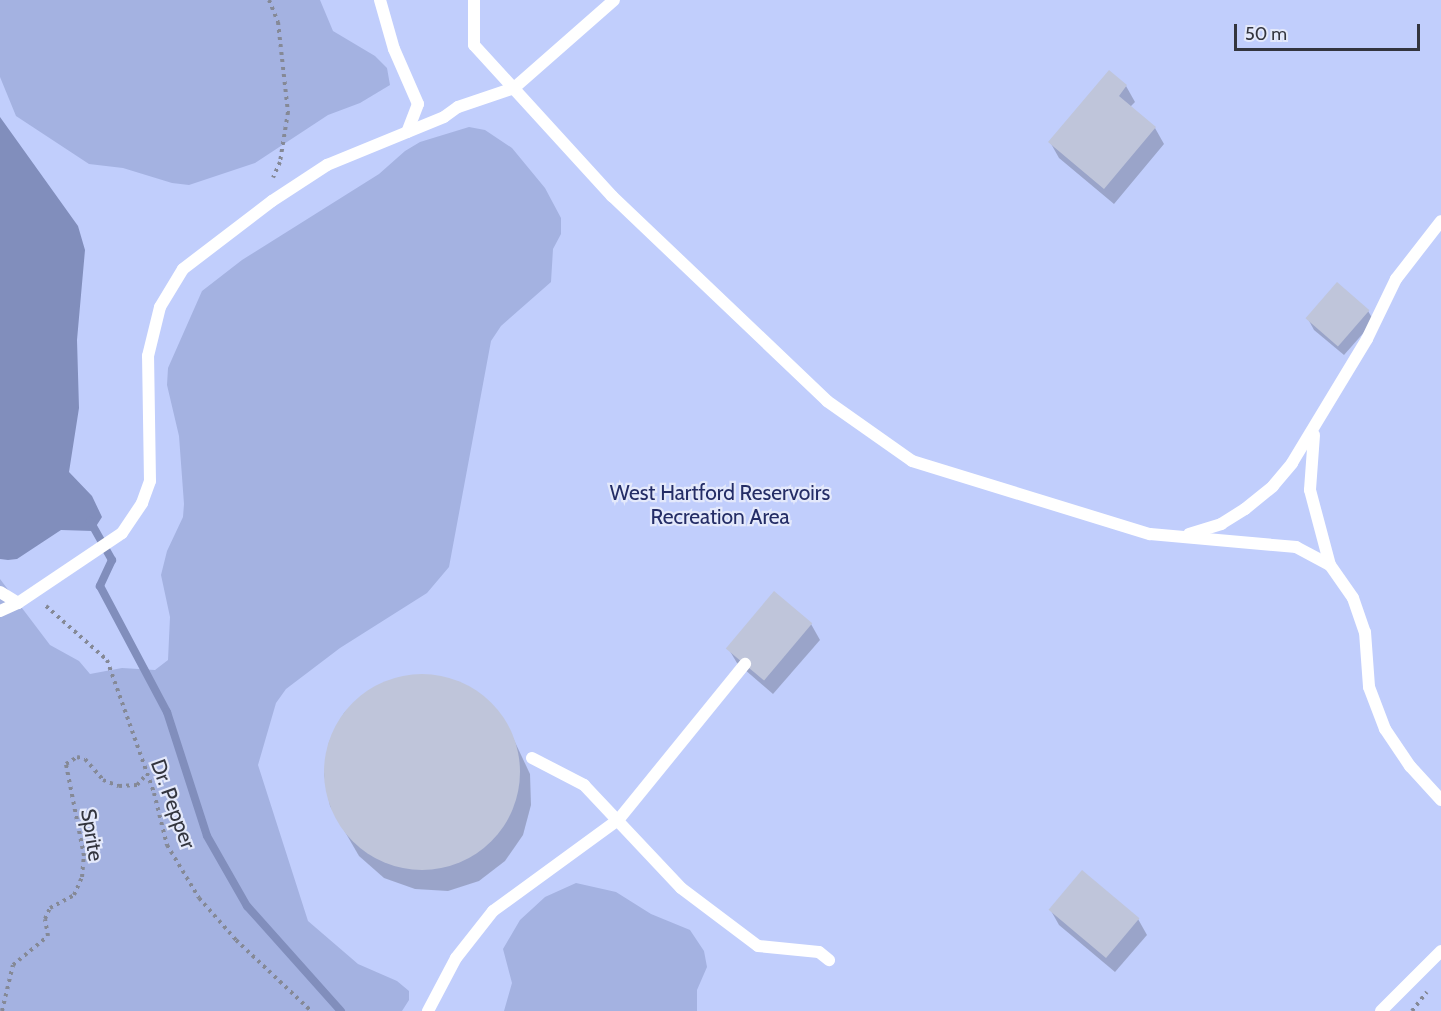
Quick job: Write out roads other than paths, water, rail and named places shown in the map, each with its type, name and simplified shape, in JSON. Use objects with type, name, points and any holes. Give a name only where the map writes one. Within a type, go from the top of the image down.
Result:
[{"type":"lane","points":[[380,0],[394,49],[418,104],[407,132]]},
{"type":"lane","points":[[474,0],[474,45],[612,196],[818,393],[912,460],[1150,534],[1296,547],[1330,565]]},
{"type":"lane","points":[[0,611],[18,603],[122,533],[142,503],[150,481],[148,356],[160,307],[183,269],[272,201],[327,165],[444,117],[458,107],[514,88],[614,0]]},
{"type":"lane","points":[[1173,536],[1206,530],[1245,509],[1273,486],[1315,430],[1375,325],[1391,287],[1441,221]]},
{"type":"lane","points":[[1315,430],[1310,490],[1330,565],[1353,598],[1365,632],[1369,687],[1385,729],[1410,766],[1441,800]]},
{"type":"lane","points":[[0,592],[18,603]]},
{"type":"lane","points":[[428,1011],[456,958],[493,911],[619,819],[745,664]]},
{"type":"lane","points":[[532,758],[584,785],[619,819],[681,888],[758,946],[819,952],[829,960]]},
{"type":"lane","points":[[1381,1011],[1441,951]]},
{"type":"waterway","points":[[90,521],[112,560],[100,586],[167,712],[207,836],[247,906],[341,1011]]},
{"type":"park label","name":"West Hartford Reservoirs Recreation Area","points":[[720,505]]}]
